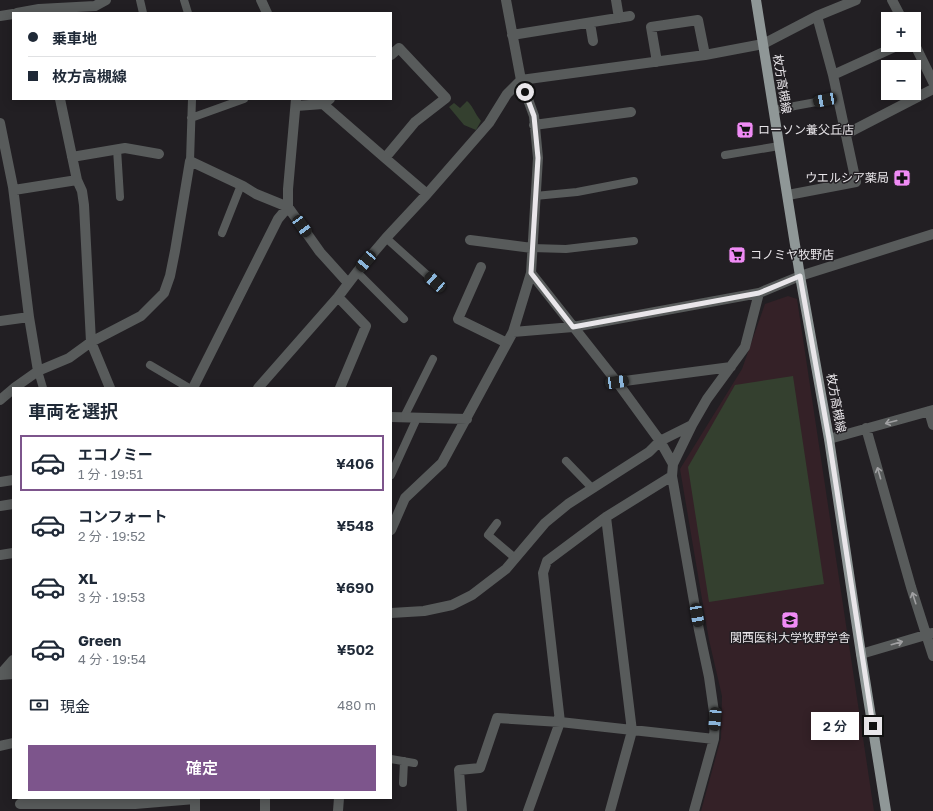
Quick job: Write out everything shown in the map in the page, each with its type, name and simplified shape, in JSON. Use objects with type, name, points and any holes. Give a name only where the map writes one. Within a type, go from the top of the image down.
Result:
[{"type":"main road","name":"枚方高槻線","points":[[756,0],[800,276],[829,439],[886,811]]},
{"type":"street","points":[[21,12],[39,7],[95,6],[106,0]]},
{"type":"street","points":[[261,0],[267,12]]},
{"type":"street","points":[[392,528],[405,498],[442,463],[467,419],[513,332],[531,273],[538,158],[534,116],[521,80],[506,0]]},
{"type":"street","points":[[616,0],[619,18]]},
{"type":"street","points":[[259,387],[338,297],[356,272],[489,123],[507,94],[521,80],[705,55],[763,44],[817,16],[856,0]]},
{"type":"street","points":[[892,0],[898,12]]},
{"type":"street","points":[[0,16],[12,14]]},
{"type":"street","points":[[512,35],[630,16]]},
{"type":"street","points":[[788,195],[856,182],[833,75],[817,16]]},
{"type":"street","points":[[656,62],[651,27],[698,20],[705,55]]},
{"type":"street","points":[[590,23],[594,41]]},
{"type":"street","points":[[385,158],[415,122],[446,98],[399,48],[392,54]]},
{"type":"street","points":[[833,75],[884,52]]},
{"type":"street","points":[[918,52],[933,82]]},
{"type":"street","points":[[846,134],[933,89]]},
{"type":"street","points":[[60,100],[77,180],[82,191],[84,205],[91,342],[110,387]]},
{"type":"street","points":[[194,387],[278,220],[288,207],[288,189],[296,102],[326,101],[385,158],[427,194]]},
{"type":"street","points":[[534,125],[632,112]]},
{"type":"street","points":[[0,124],[14,190],[29,317],[38,371]]},
{"type":"street","points":[[72,157],[125,148],[159,154]]},
{"type":"street","points":[[17,387],[38,371],[70,358],[91,342],[141,316],[164,293],[170,276],[175,251],[190,161],[241,185],[256,194],[288,207],[320,252],[348,283]]},
{"type":"street","points":[[14,190],[77,180]]},
{"type":"street","points":[[513,332],[573,327],[759,293],[800,276],[933,234]]},
{"type":"street","points":[[470,240],[532,248]]},
{"type":"street","points":[[481,267],[458,319],[507,343]]},
{"type":"street","points":[[531,273],[617,382],[660,441],[673,464]]},
{"type":"street","points":[[694,811],[714,739],[715,719],[672,476],[673,464],[692,425],[707,399],[745,348],[759,293]]},
{"type":"street","points":[[338,297],[366,326],[340,387]]},
{"type":"street","points":[[0,321],[29,317]]},
{"type":"street","points":[[617,382],[731,367]]},
{"type":"street","points":[[0,400],[12,391]]},
{"type":"street","points":[[829,439],[931,411],[933,425]]},
{"type":"street","points":[[392,417],[467,419]]},
{"type":"street","points":[[392,613],[424,611],[452,605],[472,595],[506,570],[544,524],[568,504],[649,452],[660,441],[692,425]]},
{"type":"street","points":[[866,428],[911,587],[930,634],[933,656]]},
{"type":"street","points":[[528,811],[560,722],[543,572],[547,561],[606,517],[672,476]]},
{"type":"street","points":[[0,482],[12,480]]},
{"type":"street","points":[[0,506],[12,504]]},
{"type":"street","points":[[606,517],[632,731],[610,811]]},
{"type":"street","points":[[0,555],[12,553]]},
{"type":"street","points":[[861,654],[930,634]]},
{"type":"street","points":[[12,661],[0,675],[12,674]]},
{"type":"street","points":[[462,811],[460,770],[480,768],[497,718],[560,722],[714,739]]},
{"type":"street","points":[[0,746],[12,743]]},
{"type":"street","points":[[20,804],[135,804],[195,799],[195,811]]},
{"type":"street","points":[[265,799],[265,811]]},
{"type":"street","points":[[338,811],[339,799]]},
{"type":"lane","points":[[140,0],[143,12]]},
{"type":"lane","points":[[184,0],[188,12]]},
{"type":"lane","points":[[773,110],[838,98]]},
{"type":"lane","points":[[190,161],[192,100]]},
{"type":"lane","points":[[192,118],[241,100]]},
{"type":"lane","points":[[725,155],[779,146]]},
{"type":"lane","points":[[117,149],[120,197]]},
{"type":"lane","points":[[536,196],[577,192],[634,181]]},
{"type":"lane","points":[[222,233],[241,185]]},
{"type":"lane","points":[[386,238],[435,282]]},
{"type":"lane","points":[[532,248],[566,249],[634,241]]},
{"type":"lane","points":[[356,272],[404,319]]},
{"type":"lane","points":[[404,417],[433,359]]},
{"type":"lane","points":[[150,365],[187,387]]},
{"type":"lane","points":[[38,371],[43,387]]},
{"type":"lane","points":[[392,473],[417,418]]},
{"type":"lane","points":[[566,461],[592,488]]},
{"type":"lane","points":[[497,523],[488,535],[515,558]]},
{"type":"lane","points":[[392,759],[414,763]]},
{"type":"lane","points":[[402,783],[404,761]]},
{"type":"shaded area","points":[[788,296],[797,299],[874,811],[701,811],[721,738],[722,696],[709,640],[680,469],[742,369],[765,304]]},
{"type":"green space","points":[[467,101],[481,121],[476,130],[464,125],[449,107],[454,103],[460,108]]},
{"type":"green space","points":[[793,376],[824,584],[709,602],[688,467],[735,385]]},
{"type":"place","name":"ローソン養父丘店","points":[[745,130]]},
{"type":"place","name":"ウエルシア薬局","points":[[902,178]]},
{"type":"place","name":"コノミヤ牧野店","points":[[737,255]]},
{"type":"place","name":"関西医科大学牧野学舎","points":[[790,620]]},
{"type":"route","points":[[525,92],[534,116],[538,158],[531,273],[573,327],[759,293],[800,276],[829,439],[873,726]]}]
